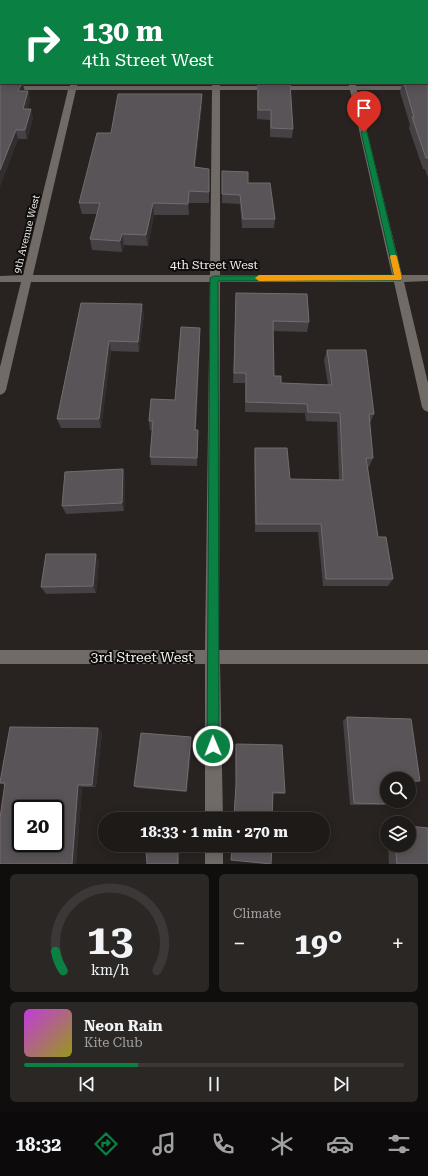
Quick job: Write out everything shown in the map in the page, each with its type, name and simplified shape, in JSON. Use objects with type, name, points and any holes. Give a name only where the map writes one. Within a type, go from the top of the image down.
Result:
[{"type":"street","points":[[0,88],[74,86],[353,86],[428,88]]},
{"type":"street","name":"9th Avenue West","points":[[0,390],[74,86]]},
{"type":"street","points":[[214,812],[212,657],[216,86]]},
{"type":"street","points":[[353,86],[428,407]]},
{"type":"street","name":"4th Street West","points":[[0,279],[428,278]]},
{"type":"street","name":"3rd Street West","points":[[0,657],[428,657]]},
{"type":"street","points":[[214,852],[214,864]]},
{"type":"building","points":[[0,84],[22,84],[18,91],[28,91],[23,109],[31,109],[25,130],[16,130],[0,170]]},
{"type":"building","points":[[258,84],[290,84],[293,129],[271,128],[271,110],[258,110]]},
{"type":"building","points":[[404,84],[428,84],[428,158],[426,158],[412,117],[414,117]]},
{"type":"building","points":[[118,94],[202,94],[194,167],[209,169],[209,192],[189,191],[188,204],[153,203],[146,235],[122,234],[120,241],[90,239],[100,203],[79,203],[97,133],[111,133]]},
{"type":"building","points":[[222,171],[248,172],[248,183],[270,183],[275,219],[243,219],[240,195],[222,194]]},
{"type":"building","points":[[236,293],[307,294],[309,322],[273,321],[274,376],[281,376],[281,383],[332,385],[327,350],[366,350],[374,414],[369,414],[373,458],[366,458],[378,537],[386,537],[393,579],[326,579],[321,524],[256,524],[255,448],[287,448],[290,479],[343,480],[340,413],[308,412],[307,404],[246,402],[246,373],[234,373]]},
{"type":"building","points":[[81,303],[142,304],[138,342],[109,341],[99,419],[57,419]]},
{"type":"building","points":[[181,327],[200,328],[195,430],[198,430],[197,458],[150,457],[153,421],[149,421],[151,399],[175,400]]},
{"type":"building","points":[[123,469],[122,503],[62,506],[65,472]]},
{"type":"building","points":[[46,554],[96,554],[93,586],[41,587]]},
{"type":"building","points":[[347,717],[411,719],[420,781],[416,781],[416,772],[380,772],[380,804],[354,803]]},
{"type":"building","points":[[10,727],[98,728],[92,785],[78,785],[72,864],[0,864],[0,818],[5,783],[0,783]]},
{"type":"building","points":[[141,733],[191,737],[186,791],[134,786]]},
{"type":"building","points":[[236,744],[282,745],[285,793],[273,792],[272,812],[234,812]]},
{"type":"building","points":[[416,827],[428,828],[428,864],[397,864],[396,852],[416,852]]},
{"type":"building","points":[[146,852],[178,852],[178,864],[147,864]]},
{"type":"building","points":[[232,852],[272,852],[271,864],[231,860]]},
{"type":"slow traffic","points":[[259,278],[398,278],[394,257]]},
{"type":"route","points":[[213,746],[214,278],[398,278],[364,132]]}]
